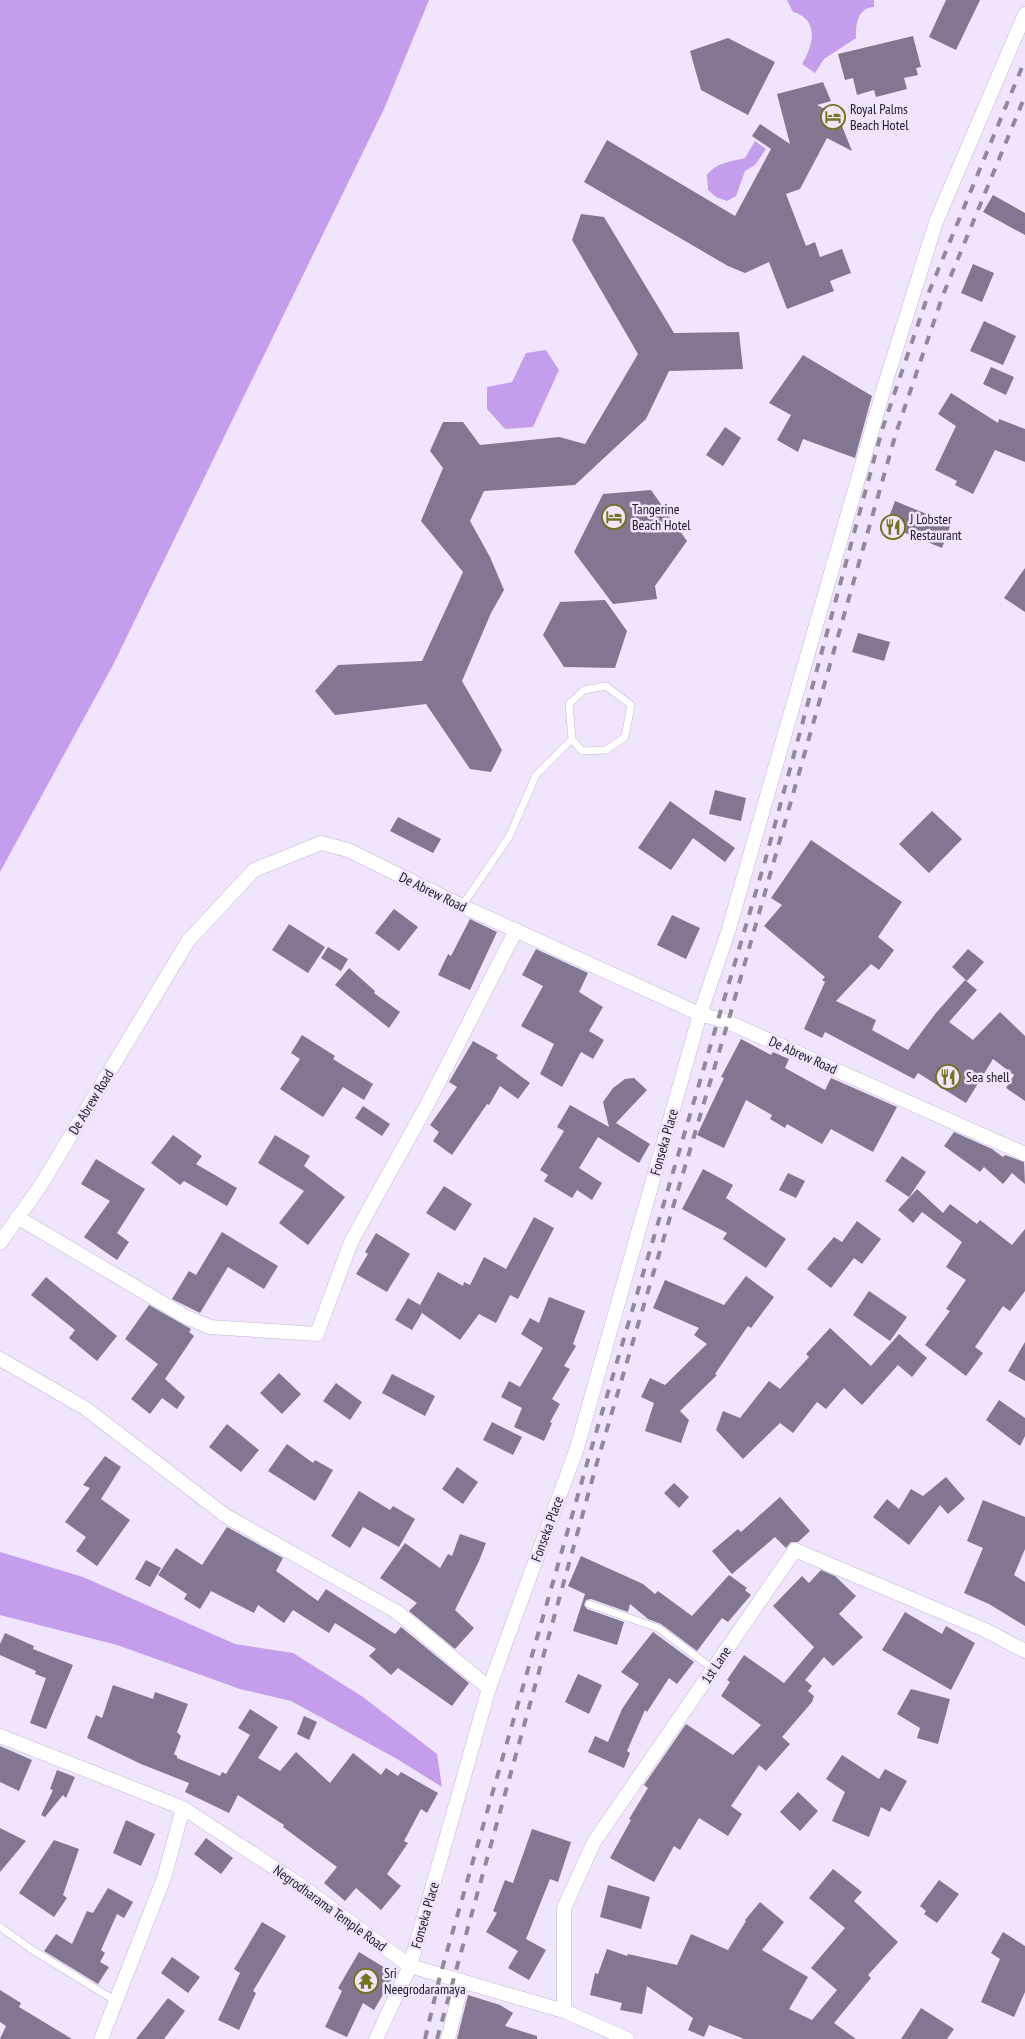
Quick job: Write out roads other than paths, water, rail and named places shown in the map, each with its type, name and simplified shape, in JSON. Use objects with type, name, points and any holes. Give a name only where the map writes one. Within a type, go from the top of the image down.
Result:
[{"type":"street","name":"Fonseka Place","points":[[376,2039],[410,1966],[489,1688],[577,1448],[700,1014],[728,932],[886,381],[936,222],[1025,13]]},
{"type":"street","name":"De Abrew Road","points":[[0,1243],[41,1184],[188,941],[254,870],[321,842],[348,850],[462,906],[700,1014],[728,1022],[1025,1154]]},
{"type":"street","points":[[17,1216],[186,1317],[210,1328],[317,1334],[352,1242],[428,1103],[516,930]]},
{"type":"street","points":[[0,1359],[85,1408],[226,1516],[397,1612],[489,1688]]},
{"type":"street","name":"1st Lane","points":[[564,2011],[564,1908],[594,1842],[795,1550],[985,1630],[1025,1651]]},
{"type":"street","name":"Negrodharama Temple Road","points":[[0,1736],[182,1808],[293,1880],[410,1966],[462,1983],[564,2011],[627,2039]]},
{"type":"street","points":[[101,2039],[164,1878],[182,1808]]},
{"type":"street","points":[[448,2039],[462,1983]]},
{"type":"lane","points":[[462,906],[509,837],[536,775],[572,739],[569,704],[584,690],[606,686],[631,705],[625,737],[606,750],[582,751],[572,739]]},
{"type":"lane","points":[[589,1604],[658,1628],[714,1669]]},
{"type":"lane","points":[[0,1927],[34,1951],[116,2001]]},
{"type":"railway","points":[[425,2039],[440,1976],[588,1460],[765,861],[882,430],[929,292],[1025,60]]},
{"type":"railway","points":[[437,2039],[596,1466],[728,1022],[896,433],[943,295],[1025,96]]},
{"type":"place","name":"Royal Palms Beach Hotel","points":[[833,117]]},
{"type":"place","name":"Tangerine Beach Hotel","points":[[614,517]]},
{"type":"place","name":"J Lobster Restaurant","points":[[893,527]]},
{"type":"place","name":"Sea shell","points":[[948,1077]]},
{"type":"place","name":"Sri Neegrodaramaya","points":[[366,1981]]}]
